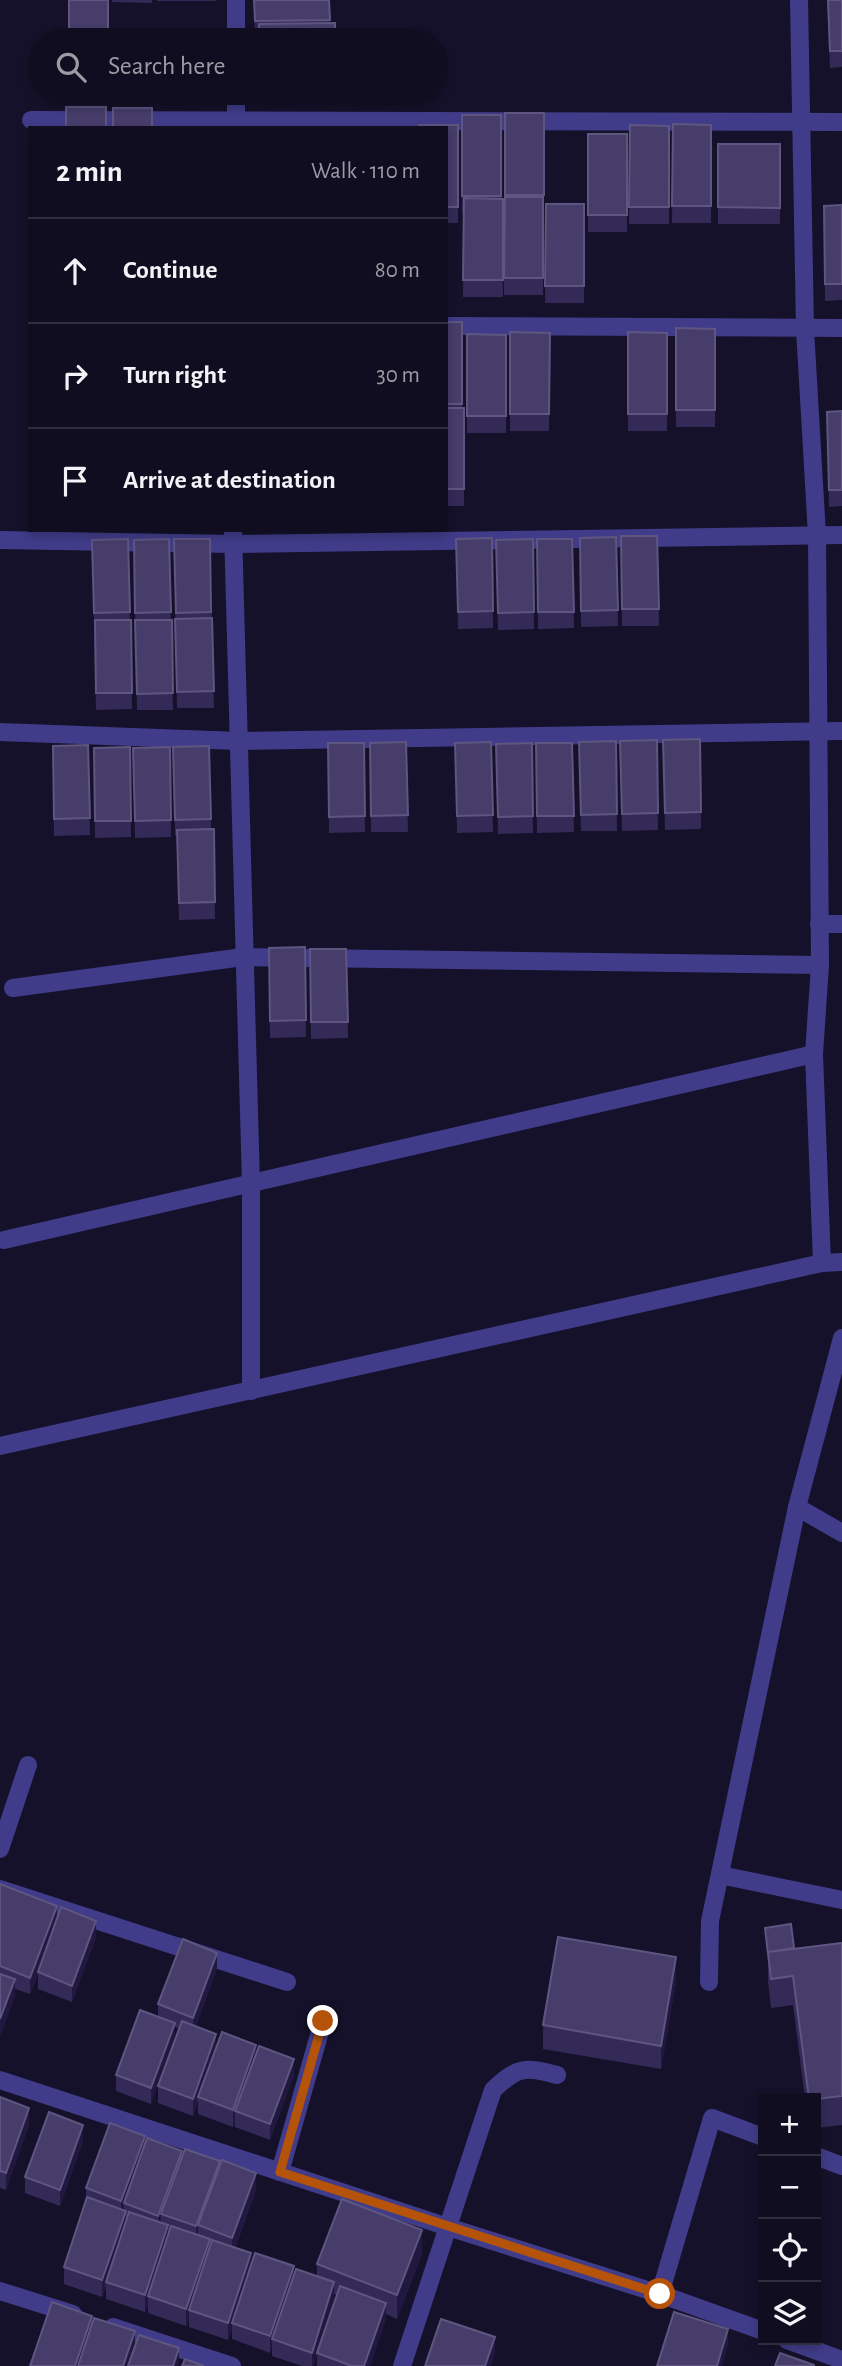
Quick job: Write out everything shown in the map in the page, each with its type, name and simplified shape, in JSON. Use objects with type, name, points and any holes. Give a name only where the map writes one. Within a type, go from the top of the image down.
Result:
[{"type":"street","points":[[236,0],[236,28]]},
{"type":"street","points":[[799,0],[804,329],[817,536],[820,965],[814,1054],[822,1263]]},
{"type":"street","points":[[236,105],[236,124]]},
{"type":"street","points":[[31,120],[236,124],[842,122]]},
{"type":"street","points":[[448,326],[842,328]]},
{"type":"street","points":[[0,540],[842,535]]},
{"type":"street","points":[[233,537],[251,1185],[251,1391]]},
{"type":"street","points":[[0,732],[239,741],[842,731]]},
{"type":"street","points":[[819,924],[842,924]]},
{"type":"street","points":[[13,988],[243,957],[820,965]]},
{"type":"street","points":[[4,1240],[814,1054]]},
{"type":"street","points":[[0,1446],[822,1263],[842,1262]]},
{"type":"street","points":[[709,1982],[710,1921],[797,1507],[842,1338]]},
{"type":"street","points":[[797,1507],[842,1533]]},
{"type":"street","points":[[0,1849],[28,1765]]},
{"type":"street","points":[[720,1875],[842,1900]]},
{"type":"street","points":[[0,1889],[287,1982]]},
{"type":"street","points":[[280,2172],[323,2021]]},
{"type":"street","points":[[402,2366],[493,2090],[511,2073],[534,2069],[557,2075]]},
{"type":"street","points":[[0,2080],[660,2294],[758,2329]]},
{"type":"street","points":[[660,2294],[712,2118],[758,2135]]},
{"type":"street","points":[[821,2158],[842,2166]]},
{"type":"street","points":[[0,2291],[232,2366]]},
{"type":"street","points":[[801,2345],[842,2360]]},
{"type":"building","points":[[69,0],[108,0],[108,28],[69,28]]},
{"type":"building","points":[[254,0],[329,0],[330,20],[255,21]]},
{"type":"building","points":[[828,0],[842,0],[842,51],[830,51]]},
{"type":"building","points":[[335,23],[335,28],[259,28],[259,24]]},
{"type":"building","points":[[66,107],[106,107],[106,126],[66,126]]},
{"type":"building","points":[[113,108],[152,108],[152,126],[113,126]]},
{"type":"building","points":[[505,113],[544,113],[544,195],[505,195]]},
{"type":"building","points":[[462,115],[501,115],[501,196],[462,196]]},
{"type":"building","points":[[673,124],[711,125],[711,206],[672,206]]},
{"type":"building","points":[[458,125],[458,207],[448,207],[448,126],[419,126]]},
{"type":"building","points":[[630,125],[669,126],[669,207],[629,207]]},
{"type":"building","points":[[588,134],[627,134],[627,215],[588,215]]},
{"type":"building","points":[[718,144],[780,144],[780,208],[718,207]]},
{"type":"building","points":[[505,197],[543,197],[543,278],[504,278]]},
{"type":"building","points":[[464,198],[503,199],[503,280],[463,280]]},
{"type":"building","points":[[546,204],[584,204],[584,286],[545,286]]},
{"type":"building","points":[[842,205],[842,284],[825,284],[824,206]]},
{"type":"building","points":[[448,322],[462,322],[462,404],[448,404]]},
{"type":"building","points":[[676,328],[715,329],[715,410],[676,410]]},
{"type":"building","points":[[510,332],[550,333],[549,414],[510,414]]},
{"type":"building","points":[[628,332],[667,333],[667,414],[628,414]]},
{"type":"building","points":[[467,334],[506,335],[506,416],[467,416]]},
{"type":"building","points":[[448,408],[464,408],[464,489],[448,489]]},
{"type":"building","points":[[842,411],[842,490],[829,490],[827,412]]},
{"type":"building","points":[[621,536],[657,536],[659,609],[622,609]]},
{"type":"building","points":[[616,537],[618,610],[581,611],[580,538]]},
{"type":"building","points":[[492,538],[493,611],[458,612],[456,539]]},
{"type":"building","points":[[128,539],[130,612],[94,613],[92,540]]},
{"type":"building","points":[[169,539],[171,612],[135,613],[134,540]]},
{"type":"building","points":[[174,539],[210,539],[211,612],[176,613]]},
{"type":"building","points":[[533,539],[534,612],[498,613],[496,540]]},
{"type":"building","points":[[537,539],[572,539],[574,612],[538,612]]},
{"type":"building","points":[[212,618],[214,691],[177,692],[175,619]]},
{"type":"building","points":[[95,620],[131,620],[132,693],[96,693]]},
{"type":"building","points":[[135,620],[172,620],[173,693],[137,694]]},
{"type":"building","points":[[700,739],[701,812],[665,813],[663,740]]},
{"type":"building","points":[[657,740],[658,813],[622,814],[620,741]]},
{"type":"building","points":[[616,741],[617,814],[581,815],[579,742]]},
{"type":"building","points":[[406,742],[408,815],[371,816],[370,743]]},
{"type":"building","points":[[491,742],[493,815],[457,816],[455,743]]},
{"type":"building","points":[[328,743],[364,743],[365,816],[329,817]]},
{"type":"building","points":[[532,743],[533,816],[498,817],[496,744]]},
{"type":"building","points":[[536,743],[572,743],[574,816],[537,816]]},
{"type":"building","points":[[88,745],[90,818],[54,819],[53,746]]},
{"type":"building","points":[[209,746],[211,819],[175,820],[173,747]]},
{"type":"building","points":[[130,747],[131,821],[95,821],[94,748]]},
{"type":"building","points":[[170,747],[171,820],[135,821],[133,748]]},
{"type":"building","points":[[214,829],[215,902],[179,903],[177,830]]},
{"type":"building","points":[[305,947],[306,1020],[270,1021],[269,948]]},
{"type":"building","points":[[310,949],[346,949],[348,1022],[311,1022]]},
{"type":"building","points":[[0,1884],[57,1906],[30,1978],[0,1966]]},
{"type":"building","points":[[61,1907],[96,1921],[72,1986],[38,1972]]},
{"type":"building","points":[[791,1924],[794,1948],[768,1954],[765,1928]]},
{"type":"building","points":[[558,1937],[676,1957],[661,2046],[543,2025]]},
{"type":"building","points":[[183,1939],[217,1953],[193,2018],[158,2004]]},
{"type":"building","points":[[842,1943],[842,2096],[821,2098],[821,2093],[808,2093],[793,1976],[771,1979],[768,1952]]},
{"type":"building","points":[[0,1974],[15,1979],[0,2019]]},
{"type":"building","points":[[140,2010],[175,2023],[151,2088],[116,2075]]},
{"type":"building","points":[[182,2021],[216,2034],[193,2099],[158,2086]]},
{"type":"building","points":[[222,2032],[256,2045],[233,2110],[198,2097]]},
{"type":"building","points":[[259,2046],[294,2059],[270,2124],[235,2111]]},
{"type":"building","points":[[0,2097],[29,2108],[6,2173],[0,2171]]},
{"type":"building","points":[[49,2112],[83,2125],[60,2190],[25,2177]]},
{"type":"building","points":[[110,2123],[145,2136],[121,2201],[86,2188]]},
{"type":"building","points":[[147,2138],[182,2151],[158,2216],[124,2203]]},
{"type":"building","points":[[185,2149],[220,2161],[196,2226],[161,2214]]},
{"type":"building","points":[[222,2160],[256,2173],[232,2238],[198,2225]]},
{"type":"building","points":[[87,2197],[126,2211],[102,2280],[64,2267]]},
{"type":"building","points":[[342,2199],[422,2230],[397,2295],[317,2264]]},
{"type":"building","points":[[129,2212],[168,2225],[145,2295],[106,2282]]},
{"type":"building","points":[[171,2226],[210,2239],[186,2309],[148,2296]]},
{"type":"building","points":[[212,2240],[251,2253],[228,2323],[189,2310]]},
{"type":"building","points":[[255,2253],[294,2266],[270,2336],[232,2323]]},
{"type":"building","points":[[296,2269],[334,2282],[312,2353],[272,2339]]},
{"type":"building","points":[[340,2286],[386,2303],[364,2366],[352,2366],[317,2353]]},
{"type":"building","points":[[52,2302],[92,2316],[75,2366],[30,2366]]},
{"type":"building","points":[[674,2312],[728,2329],[717,2366],[657,2366]]},
{"type":"building","points":[[94,2318],[135,2331],[123,2366],[78,2366]]},
{"type":"building","points":[[441,2319],[495,2337],[485,2366],[425,2366]]},
{"type":"building","points":[[139,2335],[179,2348],[173,2366],[128,2366]]},
{"type":"building","points":[[780,2353],[814,2365],[814,2366],[775,2366]]},
{"type":"building","points":[[185,2359],[204,2366],[182,2366]]},
{"type":"route","points":[[323,2021],[280,2172],[660,2294]]}]
